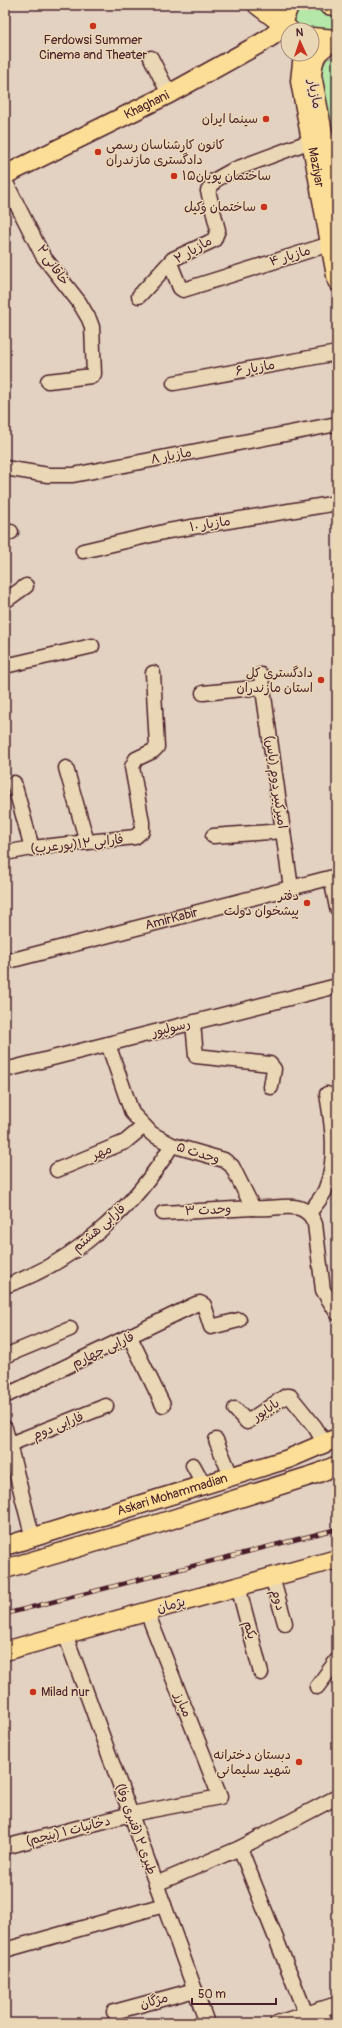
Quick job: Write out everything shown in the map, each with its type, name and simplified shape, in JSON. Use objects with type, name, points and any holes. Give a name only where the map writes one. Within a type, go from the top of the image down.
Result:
[{"type":"main road","points":[[257,5],[280,23]]},
{"type":"main road","points":[[287,22],[288,8],[291,5]]},
{"type":"main road","points":[[328,5],[337,7]]},
{"type":"main road","name":"Khaghani","points":[[5,175],[169,94],[280,32]]},
{"type":"main road","points":[[320,38],[336,39]]},
{"type":"main road","name":"مازیار","points":[[336,39],[319,51],[313,59],[312,75],[337,206]]},
{"type":"main road","name":"Maziyar","points":[[302,62],[300,81],[337,281]]},
{"type":"main road","name":"Askari Mohammadian","points":[[5,1546],[33,1539],[288,1459],[331,1441]]},
{"type":"main road","name":"Askari Mohammadian","points":[[5,1569],[78,1548],[319,1473],[337,1465]]},
{"type":"main road","points":[[33,1539],[37,1559]]},
{"type":"main road","points":[[5,1582],[36,1570],[78,1548]]},
{"type":"main road","name":"پژمان","points":[[5,1651],[337,1559]]},
{"type":"street","points":[[151,58],[169,94]]},
{"type":"street","name":"مازیار ۲","points":[[139,296],[173,259],[214,240],[217,236],[218,230],[208,191],[215,180],[233,170],[311,141]]},
{"type":"street","name":"خاقانی ٣","points":[[5,181],[44,256],[79,302],[92,327],[94,374],[92,376],[48,381]]},
{"type":"street","name":"مازیار ۴","points":[[170,263],[180,288],[183,290],[330,244]]},
{"type":"street","name":"مازیار ۶","points":[[174,383],[337,353]]},
{"type":"street","name":"مازیار ٨","points":[[5,468],[48,476],[73,475],[337,424]]},
{"type":"street","name":"مازیار ١٠","points":[[83,551],[168,531],[337,503]]},
{"type":"street","points":[[5,601],[26,586]]},
{"type":"street","points":[[5,666],[92,646]]},
{"type":"street","name":"فارابی ۱۲(پورعرب)","points":[[5,853],[32,848],[135,837],[142,832],[142,822],[132,767],[136,759],[153,751],[157,747],[153,673]]},
{"type":"street","name":"امیرکبیر دوم (یاس)","points":[[203,693],[262,681],[291,888]]},
{"type":"street","points":[[66,768],[87,842]]},
{"type":"street","points":[[14,783],[32,848]]},
{"type":"street","points":[[213,836],[283,831]]},
{"type":"street","points":[[334,877],[337,908]]},
{"type":"street","name":"AmirKabir","points":[[5,962],[334,877]]},
{"type":"street","name":"رسولپور","points":[[5,1070],[337,986]]},
{"type":"street","points":[[193,1023],[196,1056],[270,1064],[274,1069],[272,1087]]},
{"type":"street","name":"وحدت ۵","points":[[108,1044],[132,1113],[152,1134],[172,1145],[224,1160],[232,1166],[253,1208]]},
{"type":"street","points":[[309,1213],[326,1188],[333,1152],[332,1128],[326,1094]]},
{"type":"street","name":"مهر","points":[[57,1170],[125,1142],[144,1126]]},
{"type":"street","name":"فارابی هشتم","points":[[5,1286],[26,1279],[72,1252],[117,1216],[155,1173],[172,1145]]},
{"type":"street","points":[[253,1208],[298,1207],[309,1213],[315,1224],[323,1290],[337,1313]]},
{"type":"street","name":"وحدت ۳","points":[[163,1213],[253,1208]]},
{"type":"street","name":"فارابی چهارم","points":[[5,1396],[200,1303],[204,1306],[212,1326],[239,1320]]},
{"type":"street","points":[[5,1356],[70,1329]]},
{"type":"street","points":[[130,1337],[163,1406]]},
{"type":"street","name":"باباپور","points":[[235,1409],[247,1422],[286,1396],[290,1396],[315,1427],[331,1441]]},
{"type":"street","name":"فارابی دوم","points":[[7,1446],[106,1406]]},
{"type":"street","points":[[5,1428],[7,1446],[33,1539]]},
{"type":"street","points":[[216,1440],[231,1476]]},
{"type":"street","points":[[193,1465],[204,1485]]},
{"type":"street","name":"دوم","points":[[272,1577],[285,1623]]},
{"type":"street","name":"یکم","points":[[238,1586],[261,1673]]},
{"type":"street","name":"مبارز","points":[[147,1612],[220,1797]]},
{"type":"street","name":"طبری ۲ (قنبری وفا)","points":[[65,1634],[207,2023]]},
{"type":"street","points":[[317,1687],[337,1660]]},
{"type":"street","name":"دخانیات ۱ (پنجم)","points":[[5,1847],[131,1814],[220,1797]]},
{"type":"street","points":[[156,1884],[240,1848],[336,1800]]},
{"type":"street","points":[[240,1848],[306,2014]]},
{"type":"street","points":[[5,1950],[164,1905]]},
{"type":"street","name":"مژگان","points":[[114,2012],[195,1990]]},
{"type":"street","points":[[276,2023],[337,2004]]},
{"type":"street","points":[[320,2009],[325,2023]]},
{"type":"green space","points":[[319,7],[337,11],[337,35],[320,32],[320,22],[294,22],[299,11],[307,8]]},
{"type":"green space","points":[[337,56],[337,173],[318,76],[327,59]]},
{"type":"railway","points":[[5,1614],[337,1529]]},
{"type":"place","name":"Ferdowsi Summer Cinema and Theater","points":[[93,26]]},
{"type":"place","name":"سینما ایران","points":[[266,119]]},
{"type":"place","name":"کانون کارشناسان رسمی دادگستری مازندران","points":[[98,152]]},
{"type":"place","name":"ساختمان پویان۱۵","points":[[174,176]]},
{"type":"place","name":"ساختمان وکیل","points":[[264,207]]},
{"type":"place","name":"دادگستری کل استان مازندران","points":[[321,680]]},
{"type":"place","name":"دفتر پیشخوان دولت","points":[[307,903]]},
{"type":"place","name":"Milad nur","points":[[33,1692]]},
{"type":"place","name":"دبستان دخترانه شهید سلیمانی","points":[[299,1762]]}]
